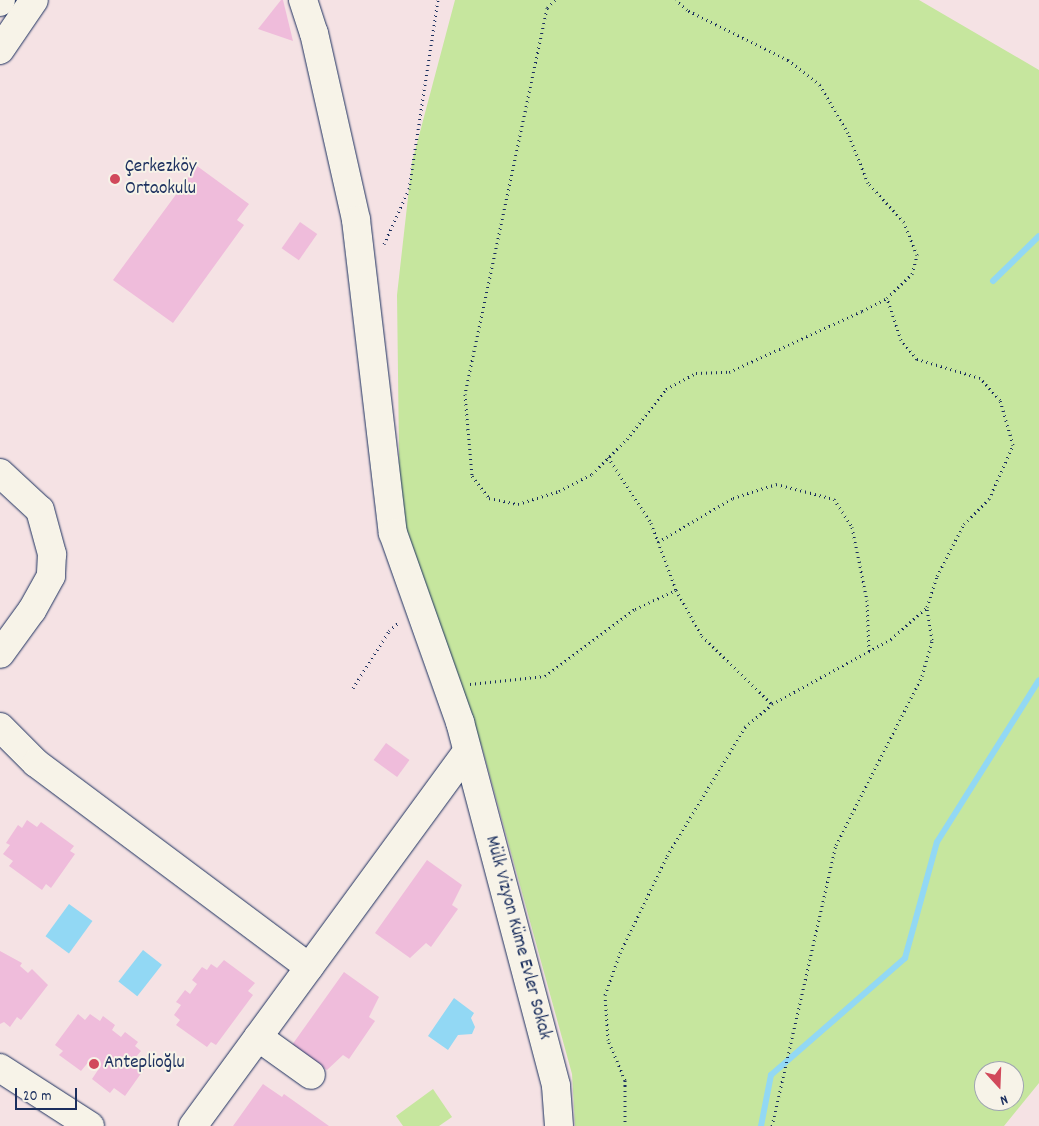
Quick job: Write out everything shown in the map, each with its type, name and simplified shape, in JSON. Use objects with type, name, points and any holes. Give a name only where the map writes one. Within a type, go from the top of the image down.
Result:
[{"type":"street","points":[[0,50],[34,0]]},
{"type":"street","name":"Mülk Vizyon Küme Evler Sokak","points":[[303,0],[314,33],[356,220],[393,533],[447,687],[467,751],[556,1086],[559,1126]]},
{"type":"street","points":[[0,473],[40,510],[52,554],[51,576],[32,610],[0,654]]},
{"type":"street","points":[[0,727],[36,763],[309,967]]},
{"type":"street","points":[[193,1126],[467,751]]},
{"type":"street","points":[[258,1037],[311,1075]]},
{"type":"street","points":[[0,1068],[85,1125]]},
{"type":"path","points":[[381,250],[410,189],[438,0]]},
{"type":"path","points":[[555,0],[547,8],[464,394],[472,476],[489,498],[518,504],[559,491],[592,474],[666,389],[696,373],[729,372],[887,298],[912,274],[917,255],[904,222],[868,183],[848,133],[820,85],[788,60],[687,10],[676,0]]},
{"type":"path","points":[[772,1126],[836,845],[922,676],[932,640],[927,607],[937,576],[964,524],[989,499],[1013,445],[1000,400],[980,378],[917,359],[901,340],[887,298]]},
{"type":"path","points":[[608,457],[651,523],[676,590],[702,636],[772,704]]},
{"type":"path","points":[[658,542],[733,498],[776,484],[834,499],[852,527],[867,600],[869,651]]},
{"type":"path","points":[[447,687],[545,676],[635,609],[676,590]]},
{"type":"path","points":[[353,688],[389,631],[418,604]]},
{"type":"path","points":[[625,1126],[624,1080],[608,1040],[604,995],[620,953],[667,856],[745,727],[772,704],[891,639],[927,607]]},
{"type":"green space","points":[[455,0],[919,0],[1039,70],[1039,1083],[1024,1101],[1024,1061],[974,1061],[974,1111],[1016,1111],[1004,1126],[575,1126],[572,1074],[482,747],[400,530],[397,295],[412,162]]},
{"type":"green space","points":[[433,1089],[452,1117],[439,1126],[403,1126],[396,1116]]},
{"type":"water","points":[[69,904],[92,921],[69,953],[45,936]]},
{"type":"water","points":[[143,950],[162,965],[137,996],[118,982]]},
{"type":"water","points":[[454,998],[474,1013],[471,1018],[475,1027],[472,1034],[458,1035],[448,1050],[428,1036]]},
{"type":"building","points":[[281,0],[283,0],[293,41],[258,29]]},
{"type":"building","points":[[197,166],[249,204],[237,220],[244,225],[173,323],[113,280]]},
{"type":"building","points":[[300,222],[317,234],[299,260],[282,248]]},
{"type":"building","points":[[386,743],[409,760],[397,777],[374,760]]},
{"type":"building","points":[[27,820],[37,827],[41,822],[74,846],[70,851],[75,854],[51,888],[46,884],[42,890],[9,866],[13,861],[3,854],[10,845],[6,843],[18,825],[22,828]]},
{"type":"building","points":[[427,860],[462,885],[452,905],[458,909],[431,947],[426,943],[410,958],[375,933]]},
{"type":"building","points":[[0,951],[22,963],[20,966],[28,973],[32,969],[48,985],[21,1020],[17,1017],[10,1027],[4,1022],[0,1024]]},
{"type":"building","points":[[224,960],[255,983],[248,991],[253,995],[216,1045],[211,1042],[207,1047],[176,1025],[180,1020],[174,1015],[181,1005],[176,1002],[185,990],[190,994],[197,984],[192,980],[202,967],[207,970],[211,964],[217,968]]},
{"type":"building","points":[[344,972],[379,997],[369,1017],[375,1021],[349,1059],[343,1055],[327,1070],[292,1045]]},
{"type":"building","points":[[78,1014],[85,1020],[90,1014],[100,1021],[103,1016],[115,1025],[112,1030],[121,1037],[125,1032],[138,1042],[135,1046],[141,1051],[136,1057],[147,1065],[125,1096],[114,1088],[110,1093],[92,1079],[100,1067],[90,1060],[81,1071],[59,1055],[63,1051],[55,1045]]},
{"type":"building","points":[[263,1084],[282,1097],[284,1094],[329,1126],[233,1126]]},
{"type":"waterway","points":[[993,281],[1039,236]]},
{"type":"waterway","points":[[761,1126],[771,1075],[905,958],[937,842],[1039,680]]},
{"type":"place","name":"Çerkezköy Ortaokulu","points":[[115,179]]},
{"type":"place","name":"Anteplioğlu","points":[[94,1064]]}]
